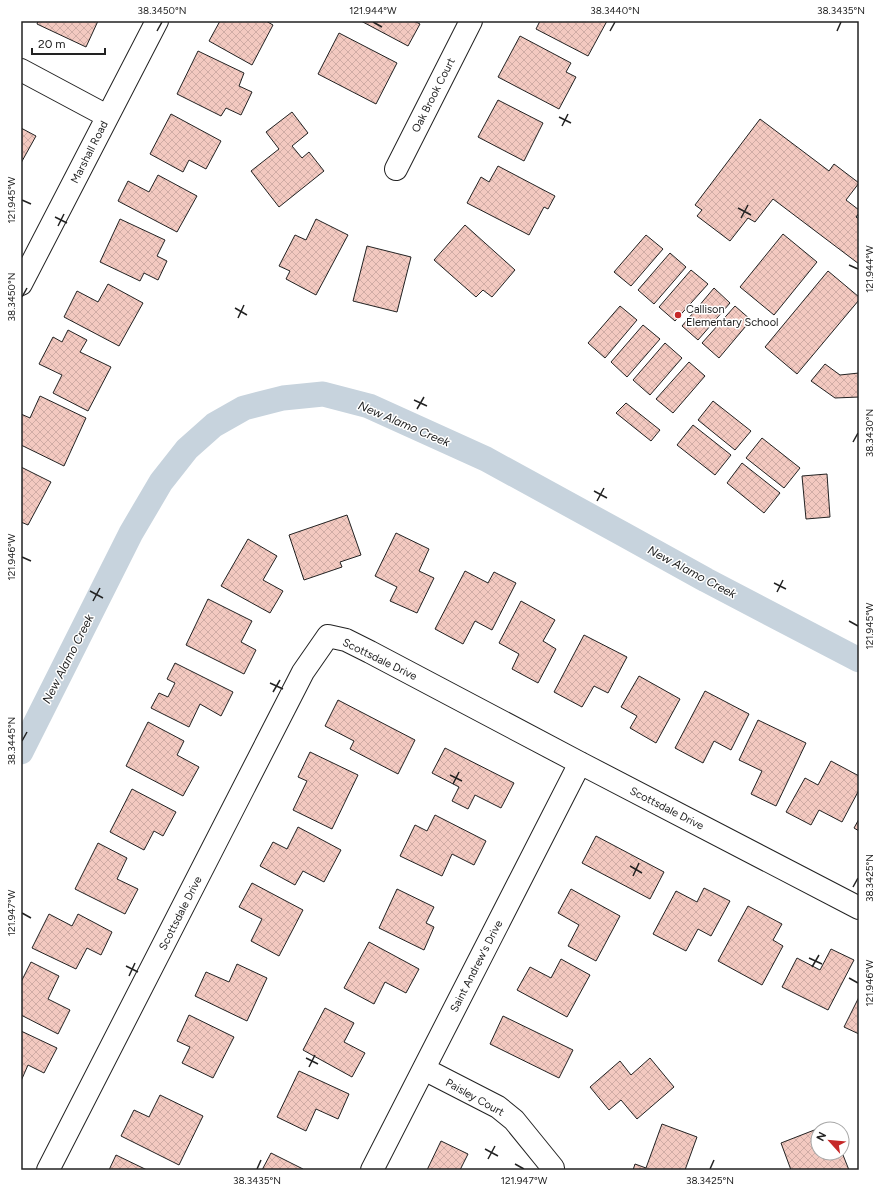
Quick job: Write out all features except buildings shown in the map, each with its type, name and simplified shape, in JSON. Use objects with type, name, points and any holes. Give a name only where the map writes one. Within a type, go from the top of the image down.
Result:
[{"type":"street","name":"Marshall Road","points":[[21,284],[157,21]]},
{"type":"street","name":"Oak Brook Court","points":[[396,170],[472,21]]},
{"type":"street","points":[[21,70],[107,116]]},
{"type":"street","name":"Scottsdale Drive","points":[[48,1170],[303,672],[328,636],[346,640],[370,652],[859,908]]},
{"type":"street","name":"Saint Andrew's Drive","points":[[372,1170],[580,763]]},
{"type":"street","name":"Paisley Court","points":[[424,1069],[498,1108],[514,1120],[553,1168]]},
{"type":"waterway","name":"New Alamo Creek","points":[[21,752],[131,533],[161,482],[187,449],[214,425],[244,408],[283,398],[323,394],[369,406],[486,459],[706,580],[859,660]]},
{"type":"place","name":"Callison Elementary School","points":[[678,315]]}]
